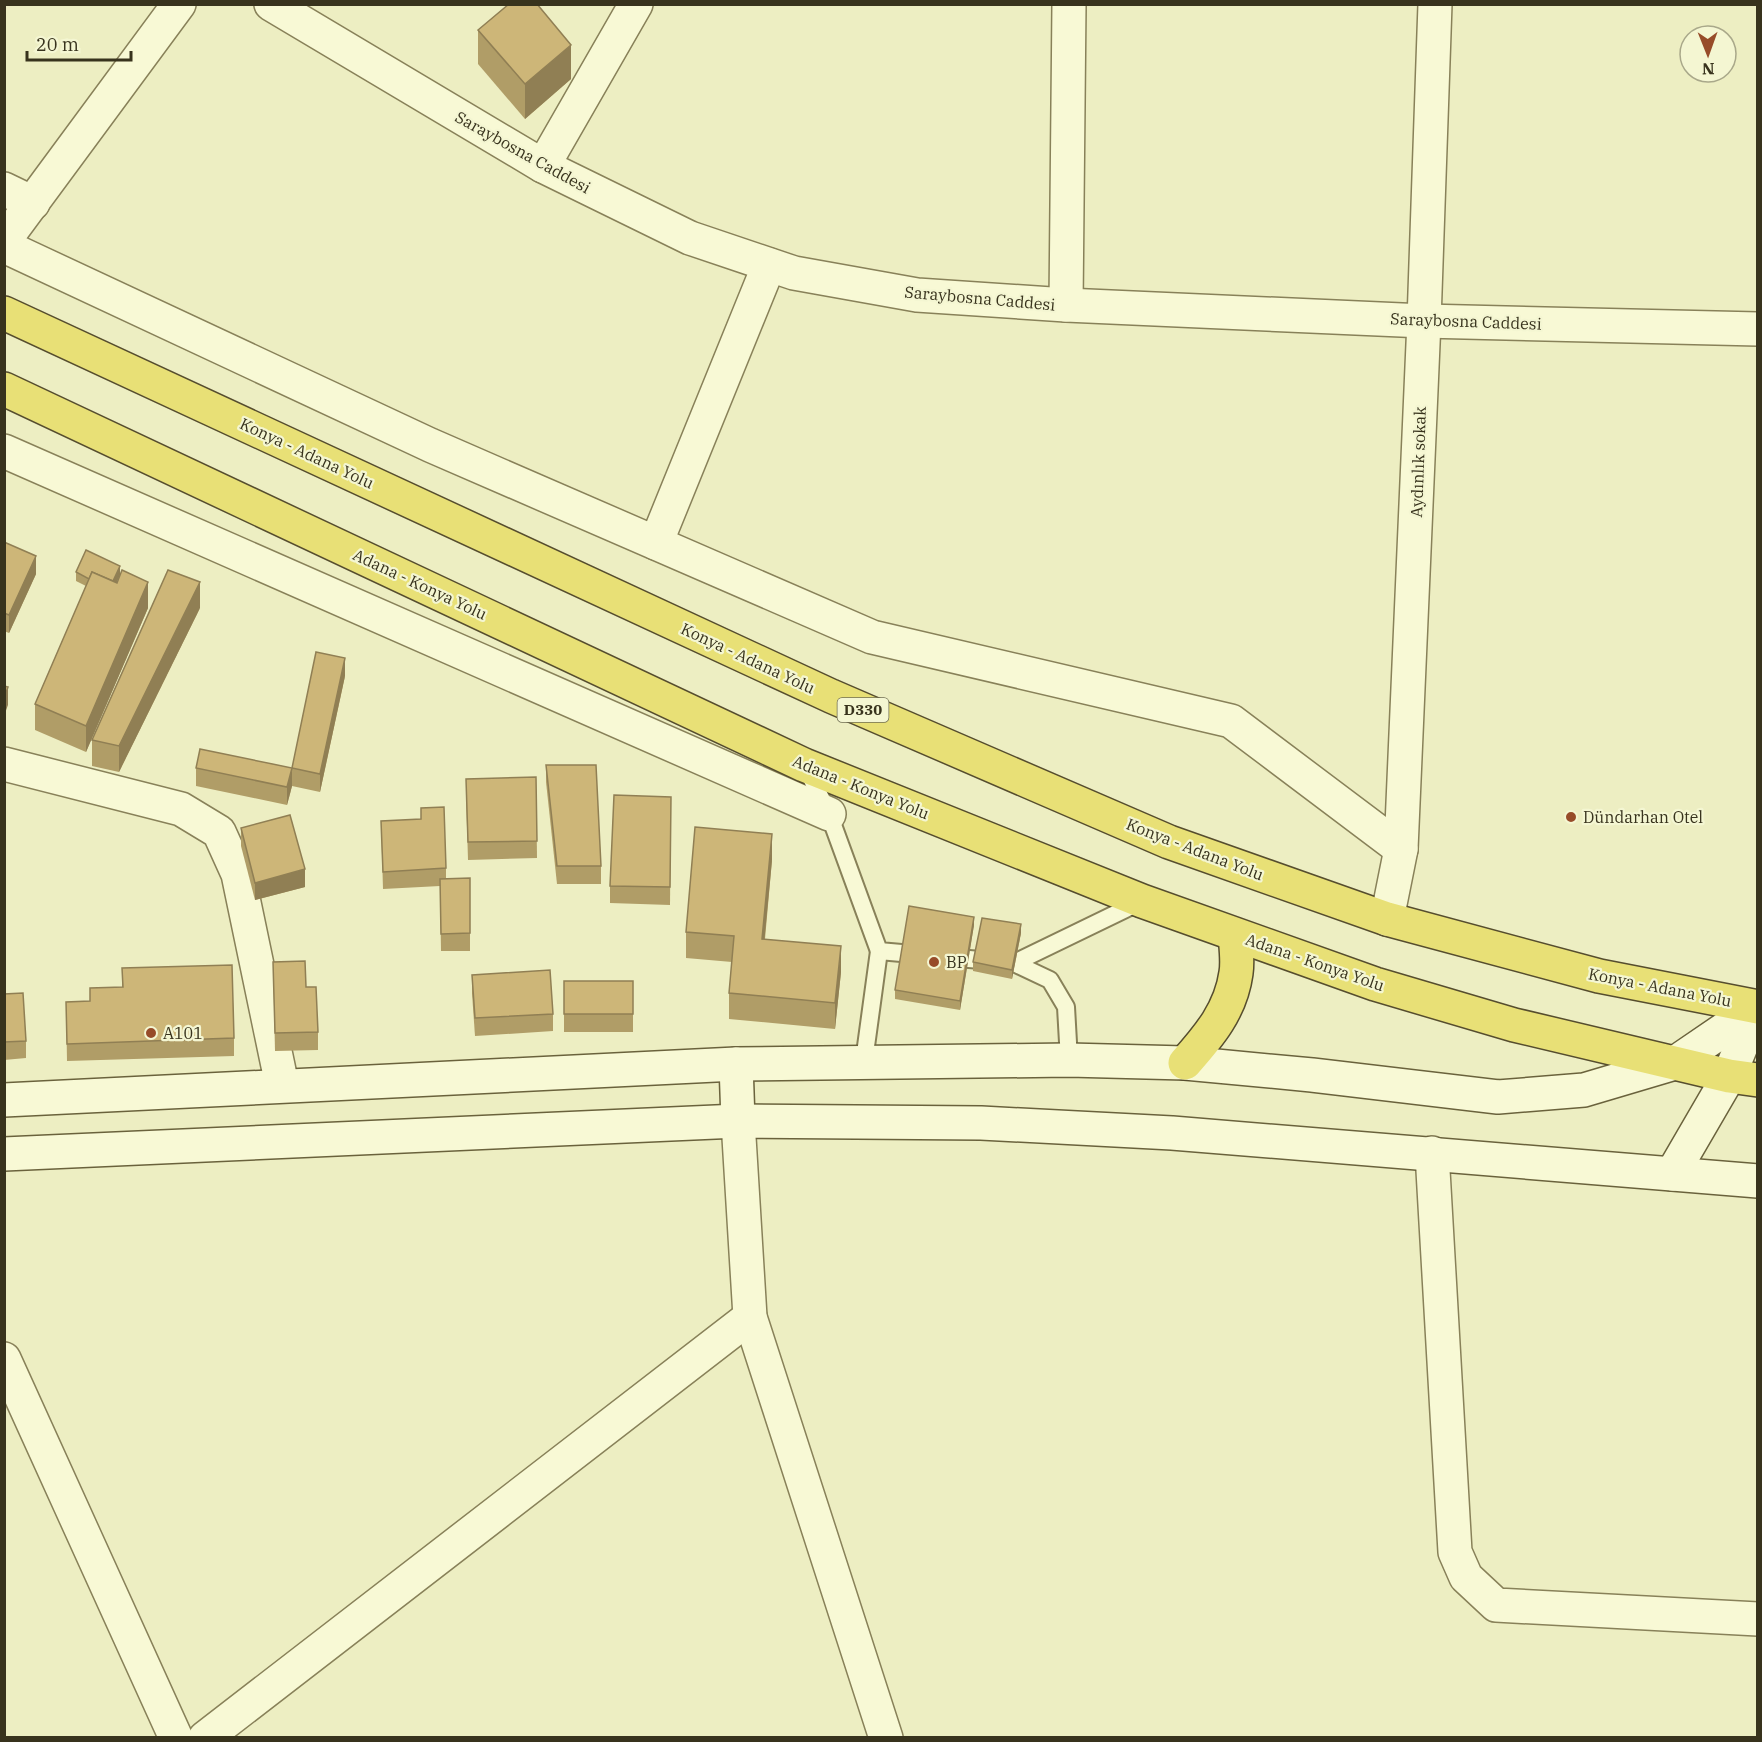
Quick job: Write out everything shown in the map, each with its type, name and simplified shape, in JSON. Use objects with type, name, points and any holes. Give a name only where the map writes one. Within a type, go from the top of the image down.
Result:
[{"type":"highway","name":"Konya - Adana Yolu","points":[[4,313],[831,696],[1169,842],[1388,919],[1599,976],[1757,1004]]},
{"type":"highway","name":"Adana - Konya Yolu","points":[[4,389],[804,765],[1142,901],[1374,984],[1514,1025],[1743,1078]]},
{"type":"highway","points":[[1185,1063],[1212,1033],[1228,1005],[1237,972],[1235,935]]},
{"type":"street","points":[[178,4],[19,196],[4,243],[430,445],[872,637],[1231,721],[1401,849]]},
{"type":"street","name":"Saraybosna Caddesi","points":[[271,4],[543,166],[690,238],[794,273],[917,295],[1066,305],[1424,321],[1758,328]]},
{"type":"street","points":[[543,166],[636,4]]},
{"type":"street","points":[[1066,305],[1070,4]]},
{"type":"street","name":"Aydınlık sokak","points":[[1388,919],[1401,849],[1435,4]]},
{"type":"street","points":[[656,543],[769,265]]},
{"type":"street","points":[[4,451],[829,814]]},
{"type":"street","points":[[4,764],[181,809],[219,832],[238,874],[282,1085]]},
{"type":"street","points":[[4,1100],[736,1064],[1069,1060],[1185,1063],[1498,1097],[1584,1090],[1674,1063],[1757,1004]]},
{"type":"street","points":[[1672,1174],[1743,1078],[1757,1004]]},
{"type":"street","points":[[736,1064],[750,1317],[886,1737]]},
{"type":"street","points":[[4,1154],[738,1121],[981,1123],[1172,1133],[1758,1181]]},
{"type":"street","points":[[1432,1153],[1455,1552],[1466,1577],[1496,1605],[1758,1619]]},
{"type":"street","points":[[205,1737],[750,1317]]},
{"type":"street","points":[[4,1359],[176,1737]]},
{"type":"lane","points":[[804,765],[829,814],[879,951],[864,1061]]},
{"type":"lane","points":[[1014,963],[1142,901]]},
{"type":"lane","points":[[879,951],[1014,963],[1050,980],[1066,1007],[1069,1060]]},
{"type":"building","points":[[509,4],[537,4],[571,45],[525,84],[478,30]]},
{"type":"building","points":[[4,542],[36,556],[9,615],[4,613]]},
{"type":"building","points":[[86,550],[120,566],[113,581],[92,572],[89,579],[76,572]]},
{"type":"building","points":[[122,570],[148,582],[86,726],[35,704],[92,572],[117,583]]},
{"type":"building","points":[[168,570],[200,582],[119,746],[92,740]]},
{"type":"building","points":[[316,652],[345,658],[320,774],[292,768]]},
{"type":"building","points":[[4,686],[8,687],[4,698]]},
{"type":"building","points":[[200,749],[292,768],[287,787],[196,768]]},
{"type":"building","points":[[546,765],[596,765],[601,866],[557,866]]},
{"type":"building","points":[[536,777],[537,841],[468,842],[466,779]]},
{"type":"building","points":[[614,795],[671,797],[670,887],[610,886]]},
{"type":"building","points":[[444,807],[446,868],[383,872],[381,821],[421,819],[421,808]]},
{"type":"building","points":[[290,815],[305,869],[255,883],[241,828]]},
{"type":"building","points":[[695,827],[772,834],[762,939],[841,946],[835,1003],[729,993],[734,936],[686,932]]},
{"type":"building","points":[[470,878],[470,933],[441,934],[440,879]]},
{"type":"building","name":"BP","points":[[909,906],[974,917],[960,1001],[895,990]]},
{"type":"building","points":[[982,918],[1021,924],[1012,970],[973,962]]},
{"type":"building","points":[[305,961],[306,987],[316,987],[318,1032],[275,1033],[273,962]]},
{"type":"building","points":[[232,965],[234,1038],[67,1044],[66,1002],[90,1001],[90,988],[123,987],[122,968]]},
{"type":"building","points":[[550,970],[553,1014],[475,1018],[472,975]]},
{"type":"building","points":[[564,981],[633,981],[633,1014],[564,1014]]},
{"type":"building","points":[[23,993],[26,1041],[4,1042],[4,994]]},
{"type":"place","name":"Dündarhan Otel","points":[[1571,817]]},
{"type":"place","name":"BP","points":[[934,962]]},
{"type":"place","name":"A101","points":[[151,1033]]}]
